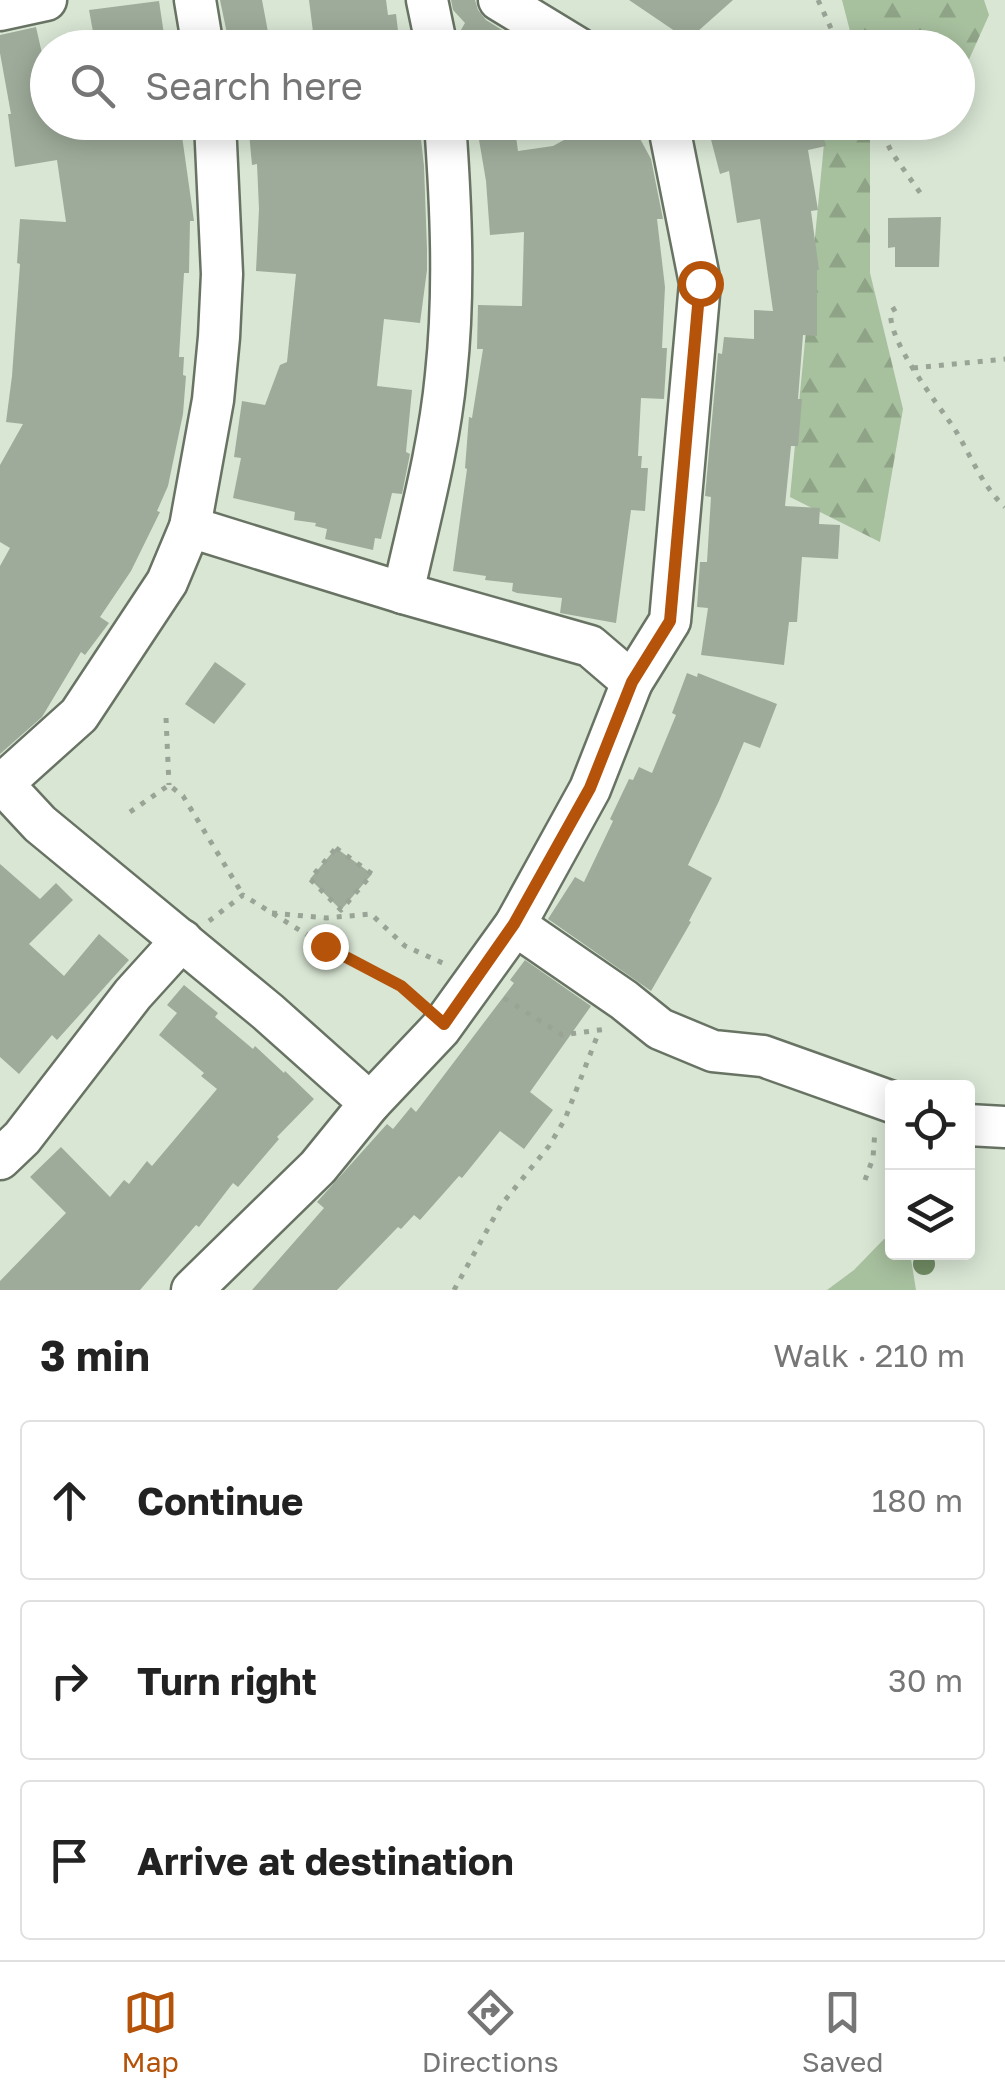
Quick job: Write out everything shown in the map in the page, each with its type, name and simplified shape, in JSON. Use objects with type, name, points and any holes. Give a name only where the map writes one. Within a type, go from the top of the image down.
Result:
[{"type":"street","points":[[0,10],[46,0]]},
{"type":"street","points":[[195,0],[200,30]]},
{"type":"street","points":[[427,0],[433,30]]},
{"type":"street","points":[[499,0],[548,30]]},
{"type":"street","points":[[217,140],[222,274],[219,337],[213,400],[190,527],[167,582],[79,715],[1,783],[40,824],[268,1012],[370,1103]]},
{"type":"street","points":[[403,593],[436,443],[448,360],[451,261],[445,140]]},
{"type":"street","points":[[192,1290],[318,1167],[370,1103],[444,1024],[514,924],[590,788],[632,682],[670,621],[700,283],[672,140]]},
{"type":"street","points":[[190,527],[590,646],[632,682]]},
{"type":"street","points":[[514,924],[660,1029],[713,1050],[763,1056],[885,1100]]},
{"type":"street","points":[[0,1159],[22,1138],[133,994],[182,940]]},
{"type":"street","points":[[975,1125],[1005,1127]]},
{"type":"path","points":[[818,0],[832,30]]},
{"type":"path","points":[[886,140],[921,194]]},
{"type":"path","points":[[896,308],[890,319],[913,368],[955,430],[983,481],[1005,508]]},
{"type":"path","points":[[913,368],[1005,359]]},
{"type":"path","points":[[166,718],[170,786],[182,796],[244,895],[325,946],[401,986],[444,1024]]},
{"type":"path","points":[[130,812],[170,786]]},
{"type":"path","points":[[336,848],[372,874],[341,910],[310,879],[336,848]]},
{"type":"path","points":[[182,940],[244,895]]},
{"type":"path","points":[[272,913],[326,918],[370,914],[405,946],[476,979],[562,1035],[660,1029]]},
{"type":"path","points":[[454,1290],[501,1205],[566,1119],[600,1030]]},
{"type":"path","points":[[866,1180],[885,1100]]},
{"type":"green space","points":[[842,0],[984,0],[989,15],[975,46],[975,30],[850,30]]},
{"type":"green space","points":[[824,140],[870,140],[870,273],[903,409],[880,542],[790,497]]},
{"type":"green space","points":[[885,1239],[885,1260],[911,1260],[916,1290],[827,1290]]},
{"type":"building","points":[[220,0],[262,0],[268,30],[226,30]]},
{"type":"building","points":[[309,0],[386,0],[388,15],[396,14],[398,30],[313,30]]},
{"type":"building","points":[[451,0],[475,0],[486,20],[502,30],[461,30],[465,23],[453,10]]},
{"type":"building","points":[[629,0],[733,0],[699,30],[673,30]]},
{"type":"building","points":[[159,1],[163,30],[93,30],[89,10]]},
{"type":"building","points":[[36,27],[30,30],[30,140],[183,140],[194,221],[190,221],[189,273],[184,273],[179,357],[184,357],[186,376],[183,414],[168,486],[157,511],[160,512],[131,571],[100,617],[109,623],[85,655],[81,652],[42,717],[0,754],[0,566],[10,548],[0,542],[0,465],[23,424],[6,422],[20,264],[20,219],[66,222],[57,160],[15,167],[0,35]]},
{"type":"building","points":[[250,140],[421,140],[427,270],[420,323],[384,319],[377,386],[412,390],[406,452],[410,454],[402,494],[392,493],[381,539],[375,538],[373,550],[325,539],[327,529],[294,520],[295,512],[233,498],[241,458],[234,457],[242,401],[265,405],[280,365],[287,362],[296,274],[256,271],[259,209],[257,164],[252,165]]},
{"type":"building","points":[[479,140],[516,140],[518,151],[553,146],[564,140],[641,140],[651,159],[663,219],[657,219],[665,287],[664,399],[641,398],[638,456],[642,456],[641,468],[648,468],[645,511],[631,510],[616,623],[560,613],[562,598],[517,593],[512,591],[513,583],[453,571],[467,469],[469,417],[472,418],[483,349],[477,349],[478,305],[522,306],[524,232],[490,235]]},
{"type":"building","points":[[711,140],[824,140],[826,146],[808,150],[818,210],[811,211],[819,270],[817,336],[803,335],[798,446],[791,446],[785,506],[820,508],[819,524],[840,525],[838,559],[802,557],[797,622],[789,622],[784,665],[701,655],[708,608],[697,607],[700,562],[707,562],[711,497],[705,496],[718,353],[722,354],[724,337],[754,339],[754,310],[773,311],[760,219],[737,223],[729,171],[720,174]]},
{"type":"building","points":[[941,217],[939,267],[895,267],[895,247],[888,248],[888,218]]},
{"type":"building","points":[[215,662],[246,684],[214,724],[185,704]]},
{"type":"building","points":[[687,673],[697,677],[698,673],[777,704],[760,748],[744,742],[688,865],[712,878],[651,991],[548,919],[575,877],[584,882],[629,779],[633,780],[639,767],[652,773],[676,715],[672,713]]},
{"type":"building","points":[[336,848],[372,874],[341,910],[310,879]]},
{"type":"building","points":[[0,864],[40,899],[56,883],[73,900],[29,944],[64,976],[99,934],[129,960],[57,1040],[52,1035],[19,1074],[0,1057]]},
{"type":"building","points":[[525,960],[591,1006],[530,1092],[553,1110],[524,1149],[500,1131],[462,1178],[459,1176],[420,1220],[414,1215],[401,1229],[398,1227],[337,1290],[252,1290],[324,1208],[317,1202],[387,1124],[393,1129],[411,1107],[416,1112],[514,983],[510,980]]},
{"type":"building","points":[[184,985],[218,1013],[215,1017],[253,1049],[255,1046],[314,1099],[277,1137],[238,1187],[233,1183],[199,1227],[196,1225],[140,1290],[0,1290],[0,1281],[66,1213],[30,1177],[61,1147],[110,1197],[124,1180],[129,1184],[147,1161],[152,1166],[217,1089],[159,1035],[177,1013],[167,1005]]},
{"type":"route","points":[[325,946],[401,986],[444,1024],[514,924],[590,788],[632,682],[670,621],[700,283]]}]
